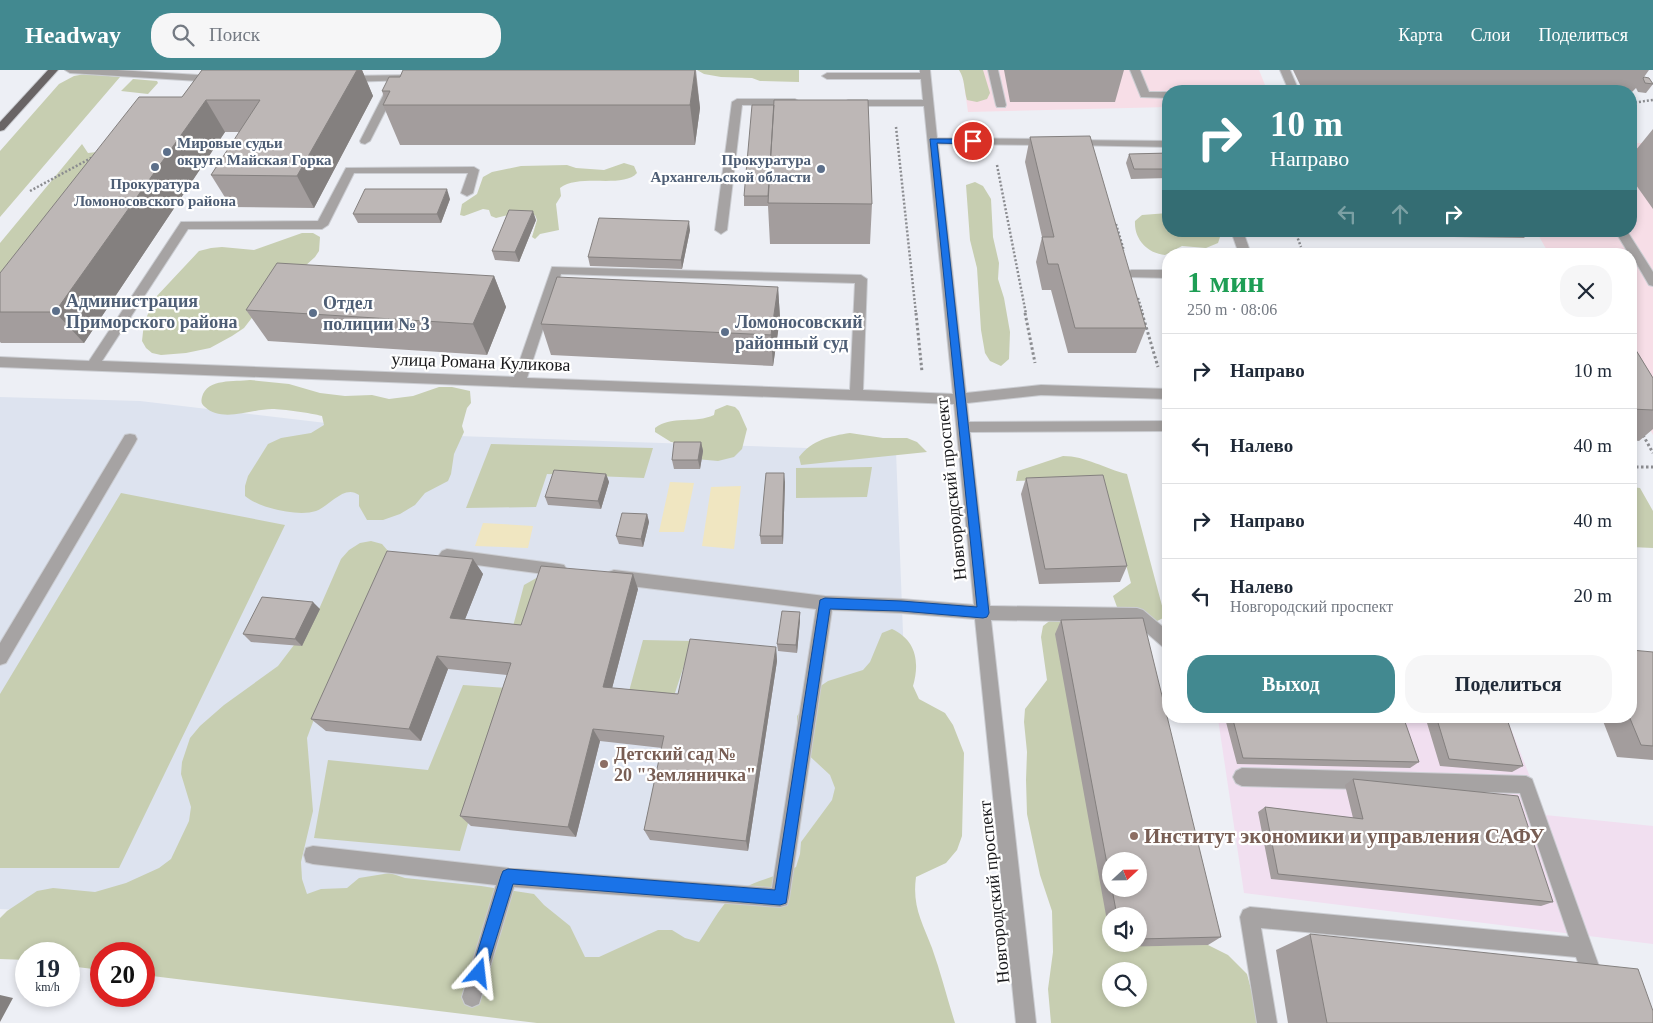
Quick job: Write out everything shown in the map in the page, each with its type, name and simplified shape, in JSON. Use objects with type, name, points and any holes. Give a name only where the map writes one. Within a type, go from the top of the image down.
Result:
[{"type":"main road","points":[[0,128],[53,70]]},
{"type":"street","points":[[70,70],[205,74],[222,79]]},
{"type":"street","points":[[993,70],[1001,105]]},
{"type":"street","points":[[1135,70],[1145,95],[1162,95]]},
{"type":"street","points":[[1285,70],[1291,85]]},
{"type":"street","points":[[827,76],[926,73]]},
{"type":"street","name":"Новгородский проспект","points":[[926,73],[1026,1023]]},
{"type":"street","points":[[365,140],[397,78]]},
{"type":"street","points":[[339,79],[417,78]]},
{"type":"street","points":[[721,230],[737,102],[805,102]]},
{"type":"street","points":[[834,103],[929,103]]},
{"type":"street","points":[[933,141],[1162,144]]},
{"type":"street","points":[[1637,152],[1653,153]]},
{"type":"street","points":[[92,366],[185,225],[322,225],[350,170],[474,170],[467,193]]},
{"type":"street","points":[[1624,237],[1631,248]]},
{"type":"street","points":[[1637,257],[1653,282]]},
{"type":"street","points":[[519,382],[556,270],[861,279],[856,395]]},
{"type":"street","points":[[1131,274],[1162,274]]},
{"type":"street","name":"улица Романа Куликова","points":[[0,362],[960,399],[1040,390],[1162,394]]},
{"type":"street","points":[[963,427],[1162,426]]},
{"type":"street","points":[[0,658],[130,439]]},
{"type":"street","points":[[447,555],[575,572]]},
{"type":"street","points":[[594,575],[825,603],[901,606],[983,613],[1137,615],[1162,636]]},
{"type":"street","points":[[313,855],[508,876],[780,898],[825,603]]},
{"type":"street","points":[[1242,777],[1526,785],[1600,995]]},
{"type":"street","points":[[472,997],[508,876]]},
{"type":"street","points":[[1266,1023],[1250,917],[1583,948]]},
{"type":"path","points":[[1637,102],[1653,100]]},
{"type":"path","points":[[894,102],[922,379]]},
{"type":"path","points":[[993,141],[1040,390]]},
{"type":"path","points":[[30,191],[97,154]]},
{"type":"path","points":[[1297,237],[1301,247]]},
{"type":"path","points":[[1640,430],[1653,453]]},
{"type":"path","points":[[1637,466],[1653,467]]},
{"type":"shaded area","points":[[962,70],[1259,70],[1265,85],[1162,85],[1162,107],[968,112]]},
{"type":"shaded area","points":[[1637,143],[1653,143],[1653,435],[1637,407],[1637,248],[1546,248],[1539,237],[1637,237]]},
{"type":"shaded area","name":"Детский сад № 20 \"Земляничка\"","points":[[0,397],[140,401],[428,435],[896,451],[918,1023],[237,922],[0,909]]},
{"type":"shaded area","points":[[1219,723],[1509,723],[1545,815],[1653,826],[1653,944],[1244,893]]},
{"type":"green space","points":[[697,70],[799,70],[799,82],[721,77],[704,74]]},
{"type":"green space","points":[[959,70],[983,70],[990,93],[987,99],[977,102],[967,100]]},
{"type":"green space","points":[[85,74],[120,77],[0,217],[0,151],[59,84],[74,76]]},
{"type":"green space","points":[[133,79],[157,81],[158,83],[148,94],[121,91]]},
{"type":"green space","points":[[82,144],[88,153],[97,152],[0,308],[0,243]]},
{"type":"green space","points":[[624,163],[634,166],[637,173],[630,178],[622,180],[578,182],[560,188],[561,196],[556,204],[559,230],[540,234],[535,239],[532,237],[537,220],[535,215],[516,213],[496,218],[491,216],[489,210],[483,209],[464,216],[460,215],[462,204],[477,194],[483,177],[492,172],[521,166],[567,165],[576,168],[604,170]]},
{"type":"green space","points":[[975,182],[983,186],[991,199],[993,237],[999,263],[998,279],[1004,298],[1010,332],[1009,359],[1001,366],[990,361],[985,353],[981,330],[977,268],[970,240],[966,185]]},
{"type":"green space","points":[[1162,213],[1162,237],[1220,237],[1218,243],[1206,248],[1182,246],[1178,248],[1162,248],[1162,254],[1159,254],[1147,248],[1139,239],[1135,228],[1135,221],[1142,215]]},
{"type":"green space","points":[[302,233],[313,233],[320,237],[319,251],[315,257],[261,306],[244,328],[210,348],[186,353],[161,355],[152,353],[146,348],[142,341],[144,323],[155,298],[199,251],[222,247],[254,250]]},
{"type":"green space","points":[[250,380],[289,384],[320,393],[345,396],[372,395],[389,399],[413,396],[439,387],[452,387],[470,391],[471,403],[467,408],[462,426],[464,432],[454,454],[448,481],[425,493],[415,505],[400,514],[383,520],[367,520],[359,506],[359,495],[353,492],[342,494],[316,511],[308,513],[269,508],[251,500],[245,496],[248,476],[268,444],[281,438],[311,433],[324,425],[322,416],[290,410],[272,409],[228,415],[212,412],[202,404],[201,401],[205,391],[215,384]]},
{"type":"green space","points":[[727,405],[735,407],[739,411],[747,429],[742,449],[734,457],[718,461],[696,459],[678,443],[671,442],[655,432],[655,428],[669,422],[707,418],[714,415],[715,410]]},
{"type":"green space","points":[[850,433],[883,438],[907,438],[917,442],[927,452],[801,465],[799,457],[816,443],[829,437]]},
{"type":"green space","points":[[491,444],[653,448],[644,478],[547,474],[536,507],[466,508]]},
{"type":"green space","points":[[1063,456],[1088,460],[1127,474],[1162,606],[1162,619],[1134,633],[1074,730],[1102,898],[1105,907],[1102,907],[1102,952],[1147,952],[1147,946],[1208,945],[1228,955],[1247,974],[1260,1023],[1051,1023],[1048,989],[1053,952],[1052,911],[1040,875],[1027,814],[1025,709],[1047,680],[1041,637],[1043,626],[1052,619],[1111,619],[1117,607],[1113,596],[1131,583],[1102,478],[1016,481],[1018,471]]},
{"type":"green space","points":[[872,467],[867,497],[796,498],[796,468]]},
{"type":"green space","points":[[1637,488],[1640,488],[1653,511],[1653,548],[1637,547]]},
{"type":"green space","points":[[121,493],[285,525],[119,868],[0,868],[0,694]]},
{"type":"green space","points":[[371,541],[382,544],[388,551],[319,706],[307,738],[313,811],[301,862],[302,879],[307,894],[321,889],[347,888],[359,878],[390,873],[405,878],[534,894],[544,905],[570,926],[585,957],[599,957],[658,930],[672,930],[685,938],[699,942],[718,912],[736,893],[750,885],[796,867],[801,842],[832,800],[835,788],[830,775],[802,749],[797,738],[797,716],[819,687],[828,681],[863,670],[870,662],[882,633],[892,629],[906,639],[914,653],[916,669],[913,686],[919,699],[945,713],[953,725],[964,753],[962,836],[957,850],[946,863],[916,877],[915,887],[919,914],[935,957],[955,1023],[537,1023],[155,976],[155,942],[90,942],[90,969],[80,967],[80,942],[15,942],[15,960],[0,959],[0,918],[7,911],[37,891],[53,888],[95,892],[126,883],[159,868],[171,859],[189,821],[191,807],[181,774],[182,762],[190,738],[200,726],[224,705],[278,666],[316,616],[341,559],[349,550],[360,543]]},
{"type":"green space","points":[[547,572],[529,630],[512,630],[524,585]]},
{"type":"green space","points":[[643,640],[692,641],[674,696],[628,695]]},
{"type":"green space","points":[[463,685],[507,688],[460,851],[314,838],[328,760],[428,770]]},
{"type":"sand","points":[[670,482],[694,483],[684,532],[659,532]]},
{"type":"sand","points":[[741,486],[734,549],[702,546],[711,487]]},
{"type":"sand","points":[[483,523],[533,526],[528,548],[475,546]]},
{"type":"building","points":[[202,70],[357,70],[297,176],[211,175],[260,100],[206,100],[55,312],[0,312],[0,273],[139,97],[182,97]]},
{"type":"building","points":[[403,70],[695,70],[690,105],[383,105],[390,91],[382,91],[389,77],[400,77]]},
{"type":"building","points":[[1644,77],[1649,78],[1653,84],[1645,83]]},
{"type":"building","points":[[774,100],[868,100],[872,204],[768,203]]},
{"type":"building","points":[[752,105],[774,105],[768,196],[744,196]]},
{"type":"building","points":[[1090,136],[1146,328],[1075,328],[1058,264],[1048,264],[1042,237],[1054,237],[1030,137]]},
{"type":"building","points":[[1162,153],[1162,169],[1134,169],[1129,154]]},
{"type":"building","points":[[365,189],[447,189],[437,214],[353,214]]},
{"type":"building","points":[[509,210],[533,211],[515,252],[492,251]]},
{"type":"building","points":[[599,218],[689,221],[681,260],[588,257]]},
{"type":"building","points":[[277,263],[494,276],[473,324],[246,310]]},
{"type":"building","points":[[557,277],[778,287],[771,335],[541,324]]},
{"type":"building","points":[[1637,352],[1653,378],[1653,410],[1637,409]]},
{"type":"building","points":[[674,442],[701,442],[698,460],[672,460]]},
{"type":"building","points":[[554,470],[606,474],[598,501],[545,497]]},
{"type":"building","points":[[766,473],[784,473],[782,536],[760,536]]},
{"type":"building","points":[[1103,475],[1127,566],[1045,569],[1026,478]]},
{"type":"building","points":[[622,513],[647,514],[641,539],[616,536]]},
{"type":"building","points":[[387,551],[473,559],[450,618],[521,625],[541,566],[633,574],[603,687],[678,694],[690,639],[776,647],[746,841],[644,830],[664,736],[593,729],[568,827],[460,816],[511,663],[437,656],[409,729],[311,719]]},
{"type":"building","points":[[262,597],[313,602],[295,639],[243,634]]},
{"type":"building","points":[[782,611],[800,612],[796,645],[777,644]]},
{"type":"building","points":[[1143,618],[1162,696],[1162,723],[1169,723],[1221,937],[1147,939],[1147,907],[1115,907],[1114,898],[1148,898],[1148,852],[1105,852],[1061,620]]},
{"type":"building","points":[[1637,651],[1653,652],[1653,746],[1641,745],[1632,723],[1637,723]]},
{"type":"building","points":[[1234,723],[1405,723],[1419,762],[1243,758]]},
{"type":"building","points":[[1438,723],[1508,723],[1523,766],[1449,759]]},
{"type":"building","points":[[1353,779],[1518,796],[1553,902],[1278,874],[1265,807],[1363,819]]},
{"type":"building","points":[[1310,934],[1638,969],[1653,1011],[1653,1023],[1327,1023]]},
{"type":"place","name":"Мировые судьи округа Майская Горка","points":[[167,152]]},
{"type":"place","name":"Прокуратура Ломоносовского района","points":[[155,167]]},
{"type":"place","name":"Прокуратура Архангельской области","points":[[821,169]]},
{"type":"place","name":"Администрация Приморского района","points":[[56,311]]},
{"type":"place","name":"Отдел полиции № 3","points":[[313,313]]},
{"type":"place","name":"Ломоносовский районный cуд","points":[[725,332]]},
{"type":"place","name":"Детский сад № 20 \"Земляничка\"","points":[[604,764]]},
{"type":"place","name":"Институт экономики и управления САФУ","points":[[1134,836]]},
{"type":"route","points":[[479,973],[508,876],[780,898],[825,603],[901,606],[983,613],[933,141],[973,141]]}]
